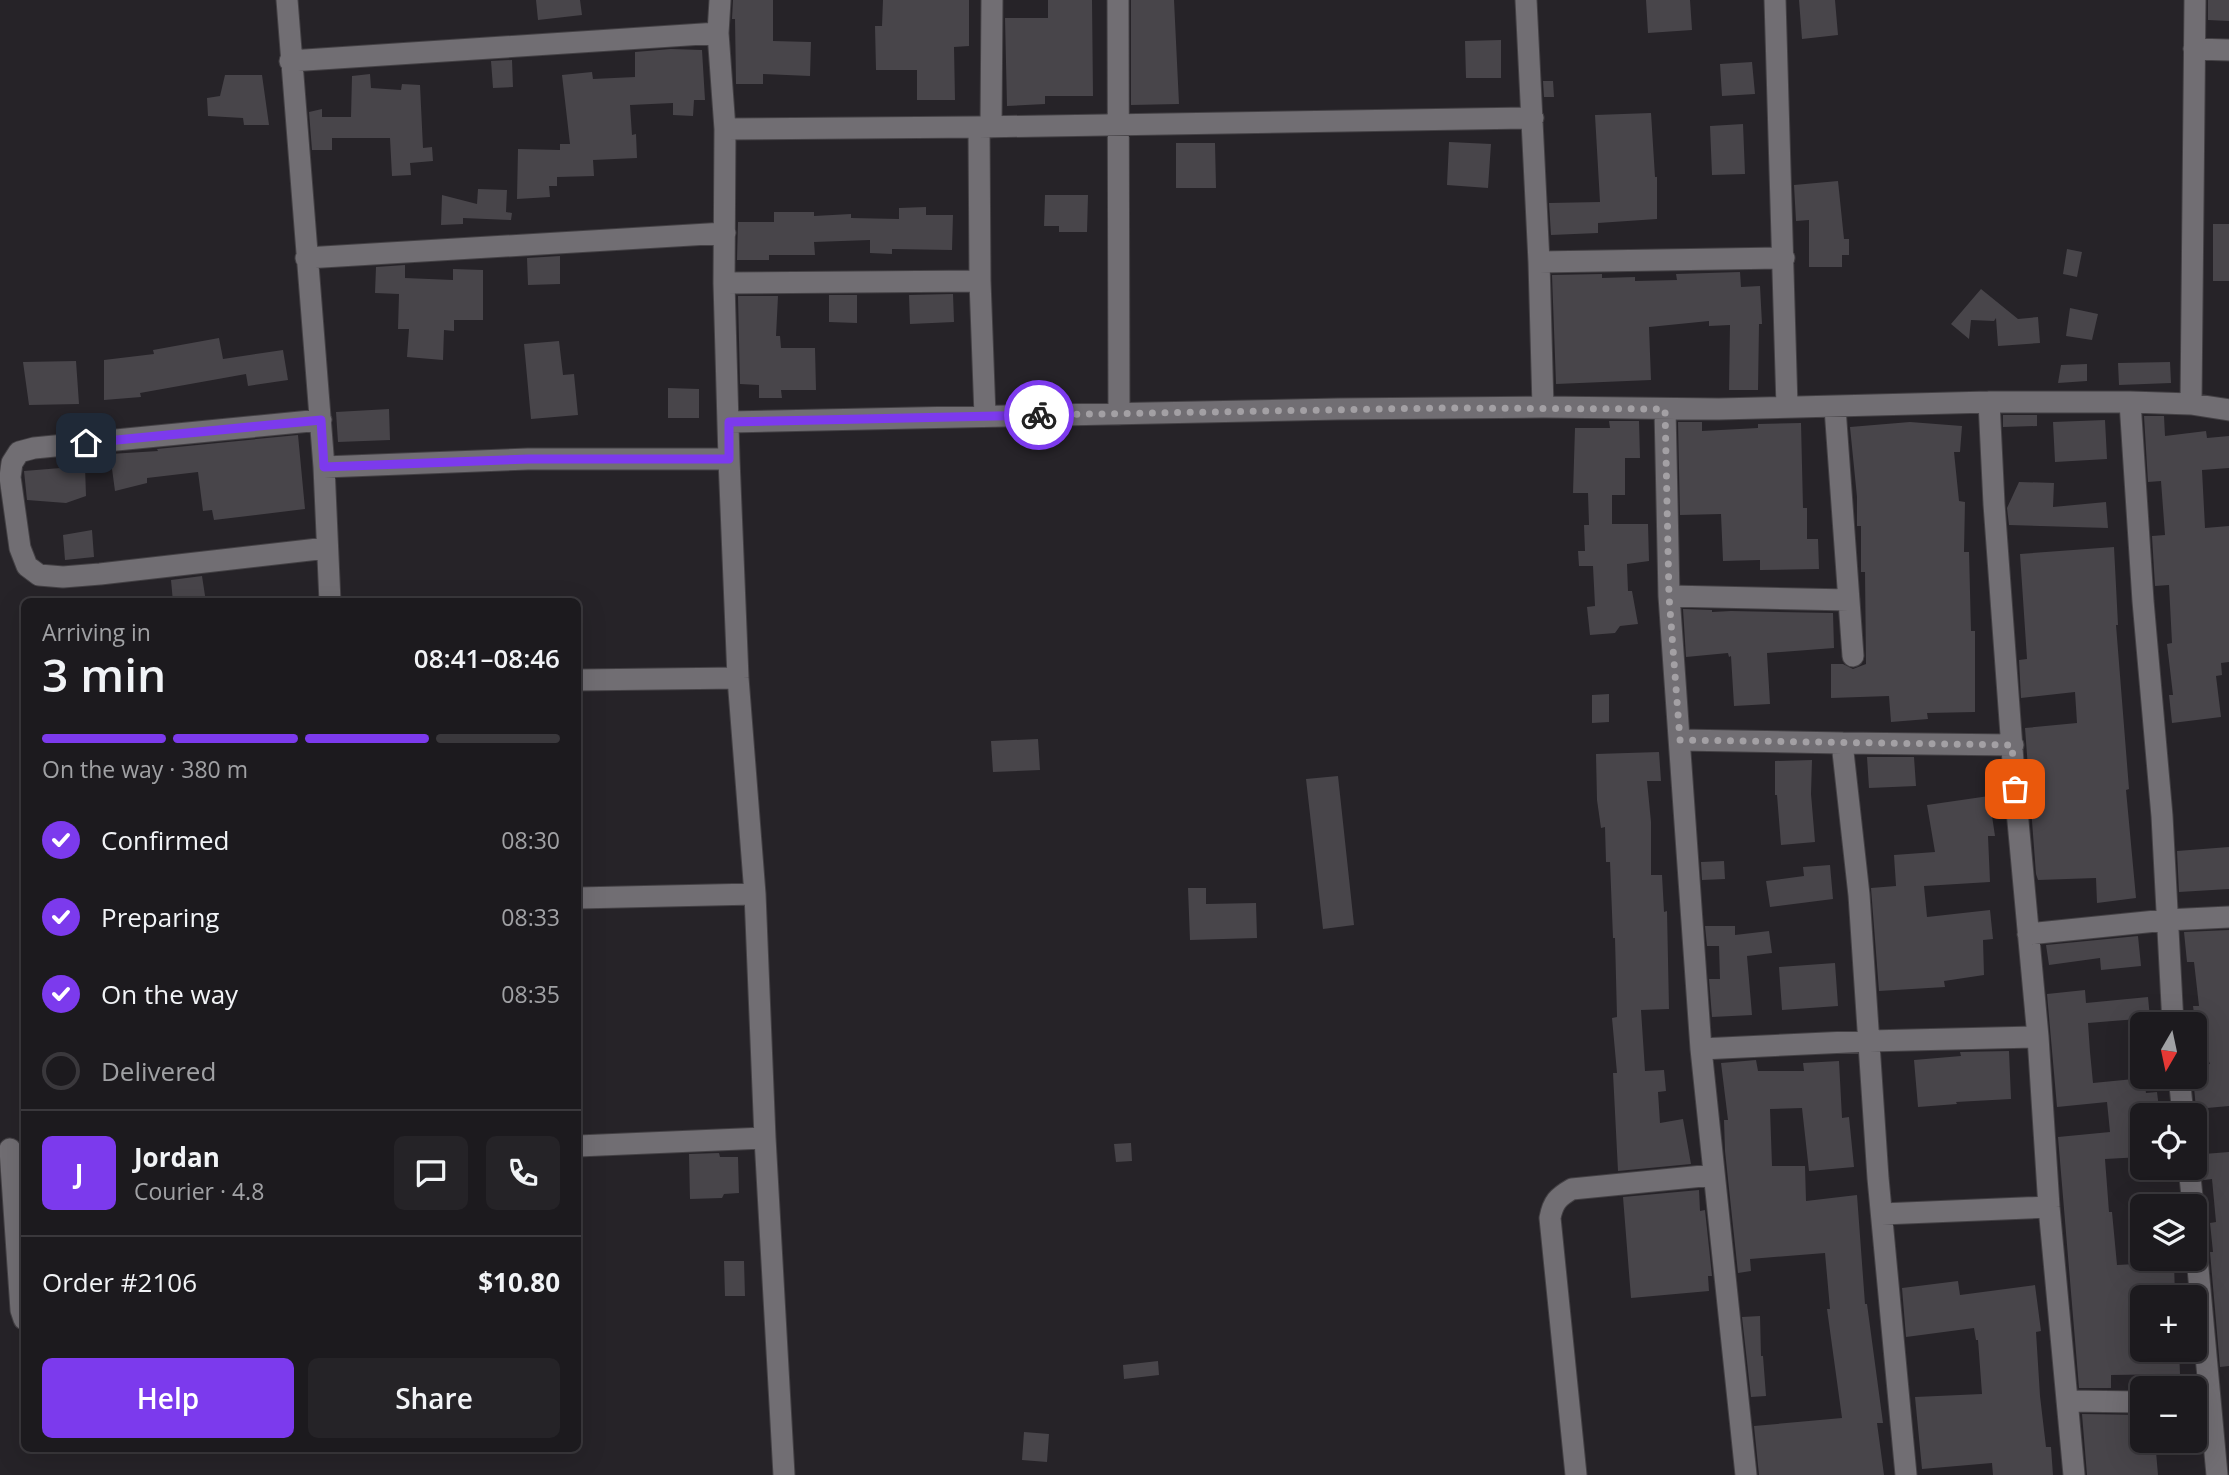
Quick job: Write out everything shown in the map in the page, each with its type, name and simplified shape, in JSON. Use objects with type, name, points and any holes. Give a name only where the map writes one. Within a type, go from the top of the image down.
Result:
[{"type":"street","points":[[287,0],[321,420],[330,598]]},
{"type":"street","points":[[720,0],[718,33],[725,129],[724,283],[738,678],[755,894],[765,1138],[784,1475]]},
{"type":"street","points":[[985,416],[980,281],[992,0]]},
{"type":"street","points":[[1118,0],[1119,414]]},
{"type":"street","points":[[1527,0],[1543,407]]},
{"type":"street","points":[[1775,0],[1787,407]]},
{"type":"street","points":[[2191,404],[2195,0]]},
{"type":"street","points":[[290,61],[718,33]]},
{"type":"street","points":[[2194,49],[2229,50]]},
{"type":"street","points":[[725,129],[1533,118]]},
{"type":"street","points":[[306,258],[725,233]]},
{"type":"street","points":[[1539,262],[1784,258]]},
{"type":"street","points":[[724,283],[980,281]]},
{"type":"street","points":[[729,422],[1543,407],[1835,408],[1989,402],[2191,404],[2229,410]]},
{"type":"street","points":[[1989,402],[2012,745],[2038,1037],[2049,1207],[2074,1475]]},
{"type":"street","points":[[2130,402],[2143,601],[2162,817],[2172,1012]]},
{"type":"street","points":[[1835,408],[1853,656]]},
{"type":"street","points":[[1665,409],[1669,596],[1701,1049],[1746,1475]]},
{"type":"street","points":[[321,420],[34,448],[19,452],[12,463],[10,477],[20,548],[27,566],[39,575],[64,577],[100,574],[327,548]]},
{"type":"street","points":[[324,467],[528,459],[729,459]]},
{"type":"street","points":[[1669,596],[1849,600]]},
{"type":"street","points":[[581,680],[738,678]]},
{"type":"street","points":[[1680,740],[2012,745]]},
{"type":"street","points":[[1842,743],[1859,895],[1882,1214],[1906,1475]]},
{"type":"street","points":[[581,898],[755,894]]},
{"type":"street","points":[[2028,934],[2166,920],[2229,917]]},
{"type":"street","points":[[1701,1049],[2038,1037]]},
{"type":"street","points":[[581,1146],[765,1138]]},
{"type":"street","points":[[10,1149],[21,1310]]},
{"type":"street","points":[[1576,1475],[1550,1218],[1552,1204],[1572,1189],[1713,1175]]},
{"type":"street","points":[[1882,1214],[2049,1207]]},
{"type":"street","points":[[2199,1271],[2217,1475]]},
{"type":"street","points":[[2067,1401],[2130,1402]]},
{"type":"building","points":[[536,0],[580,0],[582,15],[538,20]]},
{"type":"building","points":[[733,0],[773,0],[773,41],[811,42],[810,76],[763,74],[763,84],[736,84]]},
{"type":"building","points":[[883,0],[969,0],[969,46],[954,47],[955,100],[917,100],[917,70],[876,70],[875,26],[882,26]]},
{"type":"building","points":[[1048,0],[1092,0],[1093,96],[1045,96],[1045,104],[1007,106],[1005,18],[1048,18]]},
{"type":"building","points":[[1131,0],[1174,0],[1179,104],[1131,105]]},
{"type":"building","points":[[1646,0],[1690,0],[1692,30],[1648,33]]},
{"type":"building","points":[[1799,0],[1835,0],[1838,35],[1802,39]]},
{"type":"building","points":[[2208,0],[2229,0],[2229,21],[2208,20]]},
{"type":"building","points":[[1501,40],[1501,78],[1466,78],[1465,41]]},
{"type":"building","points":[[702,50],[705,100],[694,100],[693,116],[673,115],[673,103],[630,105],[632,135],[636,134],[637,158],[593,160],[594,176],[557,177],[557,186],[549,186],[550,197],[517,199],[518,149],[560,150],[560,144],[570,144],[562,75],[592,72],[593,79],[635,77],[635,52]]},
{"type":"building","points":[[512,60],[513,87],[493,88],[491,61]]},
{"type":"building","points":[[1752,62],[1755,94],[1722,96],[1720,64]]},
{"type":"building","points":[[370,74],[371,88],[401,90],[402,84],[420,85],[423,148],[432,147],[433,161],[410,163],[411,175],[392,176],[390,138],[332,138],[332,150],[312,150],[309,112],[322,109],[322,117],[351,117],[352,76]]},
{"type":"building","points":[[225,75],[262,75],[269,125],[244,125],[243,118],[208,116],[207,98],[220,96]]},
{"type":"building","points":[[1543,81],[1553,81],[1554,97],[1544,97]]},
{"type":"building","points":[[1651,113],[1657,177],[1657,219],[1598,223],[1598,233],[1551,235],[1549,203],[1600,202],[1595,115]]},
{"type":"building","points":[[1743,124],[1745,174],[1712,175],[1710,126]]},
{"type":"building","points":[[1449,142],[1491,144],[1488,188],[1447,185]]},
{"type":"building","points":[[1176,143],[1215,143],[1216,188],[1176,188]]},
{"type":"building","points":[[1838,181],[1844,239],[1849,239],[1849,255],[1842,255],[1842,267],[1809,267],[1809,220],[1796,221],[1794,185]]},
{"type":"building","points":[[478,189],[507,190],[506,212],[512,213],[511,220],[463,218],[463,224],[441,225],[442,195],[477,204]]},
{"type":"building","points":[[1045,195],[1088,195],[1087,232],[1059,232],[1059,226],[1044,226]]},
{"type":"building","points":[[926,207],[926,215],[953,215],[952,250],[892,249],[892,254],[870,253],[870,240],[814,242],[815,255],[769,255],[769,260],[737,260],[738,222],[774,222],[774,212],[814,212],[814,216],[851,214],[851,218],[899,219],[899,208]]},
{"type":"building","points":[[2213,224],[2229,224],[2229,281],[2213,281]]},
{"type":"building","points":[[2067,249],[2082,252],[2077,277],[2063,274]]},
{"type":"building","points":[[560,256],[560,284],[528,285],[527,258]]},
{"type":"building","points":[[405,265],[405,278],[453,280],[453,269],[483,270],[483,320],[454,320],[454,331],[444,330],[443,360],[407,357],[409,329],[398,329],[399,294],[375,293],[376,267]]},
{"type":"building","points":[[1740,272],[1741,287],[1760,286],[1762,324],[1759,324],[1758,390],[1729,390],[1730,325],[1709,326],[1709,321],[1649,327],[1651,380],[1556,384],[1552,275],[1602,274],[1602,278],[1635,277],[1635,281],[1677,280],[1676,274]]},
{"type":"building","points":[[1981,289],[2018,319],[2038,317],[2040,343],[1998,346],[1996,318],[1994,321],[1971,320],[1969,339],[1951,324]]},
{"type":"building","points":[[953,294],[954,322],[910,324],[909,295]]},
{"type":"building","points":[[829,295],[857,295],[857,323],[829,322]]},
{"type":"building","points":[[738,296],[778,296],[776,336],[780,336],[781,348],[815,348],[816,390],[781,390],[782,398],[759,398],[759,385],[740,384]]},
{"type":"building","points":[[2070,308],[2098,314],[2092,340],[2066,336]]},
{"type":"building","points":[[219,338],[223,359],[283,350],[288,380],[248,386],[246,374],[140,393],[141,397],[104,400],[104,360],[154,354],[153,350]]},
{"type":"building","points":[[559,341],[563,375],[574,374],[578,415],[531,419],[524,344]]},
{"type":"building","points":[[76,361],[79,404],[29,405],[23,362]]},
{"type":"building","points":[[2170,362],[2171,383],[2119,385],[2118,363]]},
{"type":"building","points":[[2087,364],[2087,381],[2058,383],[2061,365]]},
{"type":"building","points":[[668,388],[699,389],[699,418],[668,418]]},
{"type":"building","points":[[389,409],[390,440],[338,442],[336,412]]},
{"type":"building","points":[[2003,415],[2037,415],[2037,426],[2003,427]]},
{"type":"building","points":[[2144,416],[2164,416],[2165,436],[2206,431],[2207,438],[2229,436],[2229,468],[2202,470],[2205,528],[2229,526],[2229,662],[2221,663],[2222,675],[2216,676],[2221,717],[2172,723],[2169,695],[2173,695],[2167,644],[2172,643],[2169,585],[2155,586],[2152,536],[2165,535],[2161,481],[2148,482]]},
{"type":"building","points":[[2105,420],[2107,459],[2055,462],[2053,422]]},
{"type":"building","points":[[1609,421],[1639,421],[1640,458],[1625,458],[1625,495],[1612,495],[1612,524],[1648,524],[1649,561],[1627,564],[1628,591],[1632,591],[1638,624],[1620,626],[1615,633],[1590,635],[1587,607],[1595,606],[1593,566],[1579,566],[1578,551],[1585,551],[1584,525],[1589,525],[1588,493],[1573,493],[1575,428],[1610,428]]},
{"type":"building","points":[[1678,422],[1702,422],[1702,431],[1758,428],[1758,424],[1801,423],[1803,508],[1807,508],[1807,539],[1818,539],[1819,569],[1760,570],[1760,560],[1723,561],[1721,514],[1680,515]]},
{"type":"building","points":[[1910,422],[1962,426],[1960,452],[1954,452],[1959,501],[1965,502],[1964,552],[1969,552],[1971,631],[1975,631],[1975,712],[1927,713],[1928,719],[1891,722],[1889,696],[1831,698],[1831,664],[1843,664],[1853,669],[1866,664],[1865,572],[1861,572],[1861,526],[1857,526],[1850,427]]},
{"type":"building","points":[[298,435],[305,509],[214,520],[212,510],[203,511],[198,472],[147,478],[147,483],[115,491],[110,454]]},
{"type":"building","points":[[85,466],[86,496],[66,503],[27,500],[24,471]]},
{"type":"building","points":[[2019,482],[2054,483],[2053,507],[2106,502],[2108,528],[2009,525],[2007,508]]},
{"type":"building","points":[[92,530],[94,557],[65,560],[63,535]]},
{"type":"building","points":[[2114,547],[2116,625],[2129,789],[2126,790],[2136,898],[2097,903],[2096,878],[2038,880],[2036,874],[2025,728],[2077,723],[2075,692],[2021,698],[2019,660],[2027,659],[2020,554]]},
{"type":"building","points":[[202,576],[205,598],[173,598],[171,580]]},
{"type":"building","points":[[1683,609],[1712,612],[1833,613],[1834,648],[1767,653],[1770,704],[1734,706],[1731,656],[1729,657],[1728,653],[1686,657]]},
{"type":"building","points":[[1609,694],[1609,722],[1592,723],[1592,695]]},
{"type":"building","points":[[1038,739],[1040,770],[993,772],[991,741]]},
{"type":"building","points":[[1659,752],[1661,781],[1647,781],[1651,822],[1651,875],[1662,875],[1664,912],[1667,911],[1669,1009],[1641,1010],[1645,1071],[1664,1070],[1666,1091],[1658,1092],[1660,1123],[1683,1119],[1691,1164],[1618,1171],[1613,1073],[1617,1073],[1612,1018],[1617,1017],[1615,938],[1610,862],[1606,862],[1605,827],[1601,828],[1597,800],[1596,754]]},
{"type":"building","points":[[1867,757],[1914,757],[1916,786],[1869,788]]},
{"type":"building","points":[[1812,760],[1811,794],[1815,842],[1781,845],[1775,795],[1775,761]]},
{"type":"building","points":[[1338,776],[1354,925],[1323,929],[1306,779]]},
{"type":"building","points":[[1989,796],[1995,836],[1988,836],[1990,882],[1924,886],[1927,917],[1990,910],[1993,939],[1983,940],[1984,975],[1944,981],[1945,987],[1879,991],[1871,888],[1896,886],[1894,855],[1935,852],[1927,805]]},
{"type":"building","points":[[2229,847],[2229,889],[2179,892],[2177,851]]},
{"type":"building","points":[[1724,861],[1725,879],[1702,880],[1701,862]]},
{"type":"building","points":[[1830,865],[1833,899],[1770,907],[1766,881],[1804,876],[1803,867]]},
{"type":"building","points":[[1188,888],[1206,888],[1206,904],[1256,903],[1257,938],[1190,940]]},
{"type":"building","points":[[1705,926],[1735,926],[1735,935],[1769,931],[1772,953],[1747,956],[1752,1015],[1712,1017],[1709,979],[1720,979],[1719,946],[1707,946]]},
{"type":"building","points":[[2229,930],[2229,1106],[2207,1108],[2207,1103],[2195,1103],[2194,1089],[2207,1089],[2207,1064],[2210,1064],[2207,1056],[2207,1012],[2194,1012],[2193,1006],[2199,1006],[2194,962],[2187,962],[2184,932]]},
{"type":"building","points":[[2138,936],[2141,966],[2101,970],[2100,958],[2049,965],[2046,945]]},
{"type":"building","points":[[1835,963],[1838,1006],[1782,1010],[1779,967]]},
{"type":"building","points":[[2085,990],[2086,1003],[2148,997],[2149,1012],[2130,1012],[2130,1020],[2088,1023],[2093,1083],[2130,1079],[2130,1089],[2145,1089],[2146,1093],[2157,1092],[2158,1103],[2130,1103],[2130,1158],[2105,1159],[2109,1212],[2112,1212],[2117,1265],[2130,1264],[2130,1271],[2174,1271],[2175,1285],[2130,1285],[2130,1362],[2180,1362],[2180,1374],[2111,1375],[2111,1388],[2079,1388],[2058,1137],[2110,1132],[2107,1102],[2057,1107],[2047,994]]},
{"type":"building","points":[[2009,1051],[2011,1099],[1918,1107],[1914,1060],[1961,1056],[1960,1052]]},
{"type":"building","points":[[1756,1060],[1758,1071],[1804,1071],[1803,1063],[1839,1061],[1842,1118],[1849,1117],[1854,1167],[1809,1171],[1802,1108],[1770,1109],[1772,1166],[1805,1166],[1806,1201],[1857,1195],[1865,1304],[1883,1423],[1877,1423],[1884,1475],[1759,1475],[1754,1426],[1842,1418],[1827,1309],[1830,1309],[1825,1253],[1750,1259],[1751,1271],[1738,1273],[1725,1151],[1724,1120],[1728,1120],[1721,1063]]},
{"type":"building","points":[[1131,1143],[1132,1161],[1116,1162],[1114,1144]]},
{"type":"building","points":[[2229,1152],[2229,1366],[2220,1367],[2210,1252],[2213,1252],[2210,1223],[2216,1222],[2212,1179],[2207,1180],[2207,1154]]},
{"type":"building","points":[[719,1153],[720,1157],[738,1157],[739,1193],[724,1194],[722,1198],[690,1199],[689,1154]]},
{"type":"building","points":[[1699,1190],[1700,1211],[1705,1210],[1712,1276],[1708,1276],[1709,1291],[1631,1298],[1623,1197]]},
{"type":"building","points":[[724,1261],[744,1261],[745,1296],[725,1296]]},
{"type":"building","points":[[1958,1281],[1960,1295],[2035,1285],[2041,1331],[2036,1332],[2040,1396],[2046,1447],[2051,1447],[2053,1475],[1993,1475],[1992,1463],[1922,1469],[1915,1397],[1982,1394],[1978,1340],[1974,1328],[1906,1337],[1902,1288]]},
{"type":"building","points":[[1760,1316],[1766,1396],[1751,1397],[1742,1317]]},
{"type":"building","points":[[1158,1361],[1159,1375],[1124,1379],[1123,1365]]},
{"type":"building","points":[[2082,1414],[2130,1415],[2130,1453],[2156,1453],[2158,1475],[2087,1475]]},
{"type":"building","points":[[1024,1432],[1049,1434],[1047,1462],[1022,1460]]},
{"type":"way so far","points":[[1039,415],[1543,407],[1665,409],[1669,596],[1680,740],[2012,745],[2015,789]]},
{"type":"route","points":[[86,443],[321,420],[324,467],[528,459],[729,459],[729,422],[1039,415]]}]
